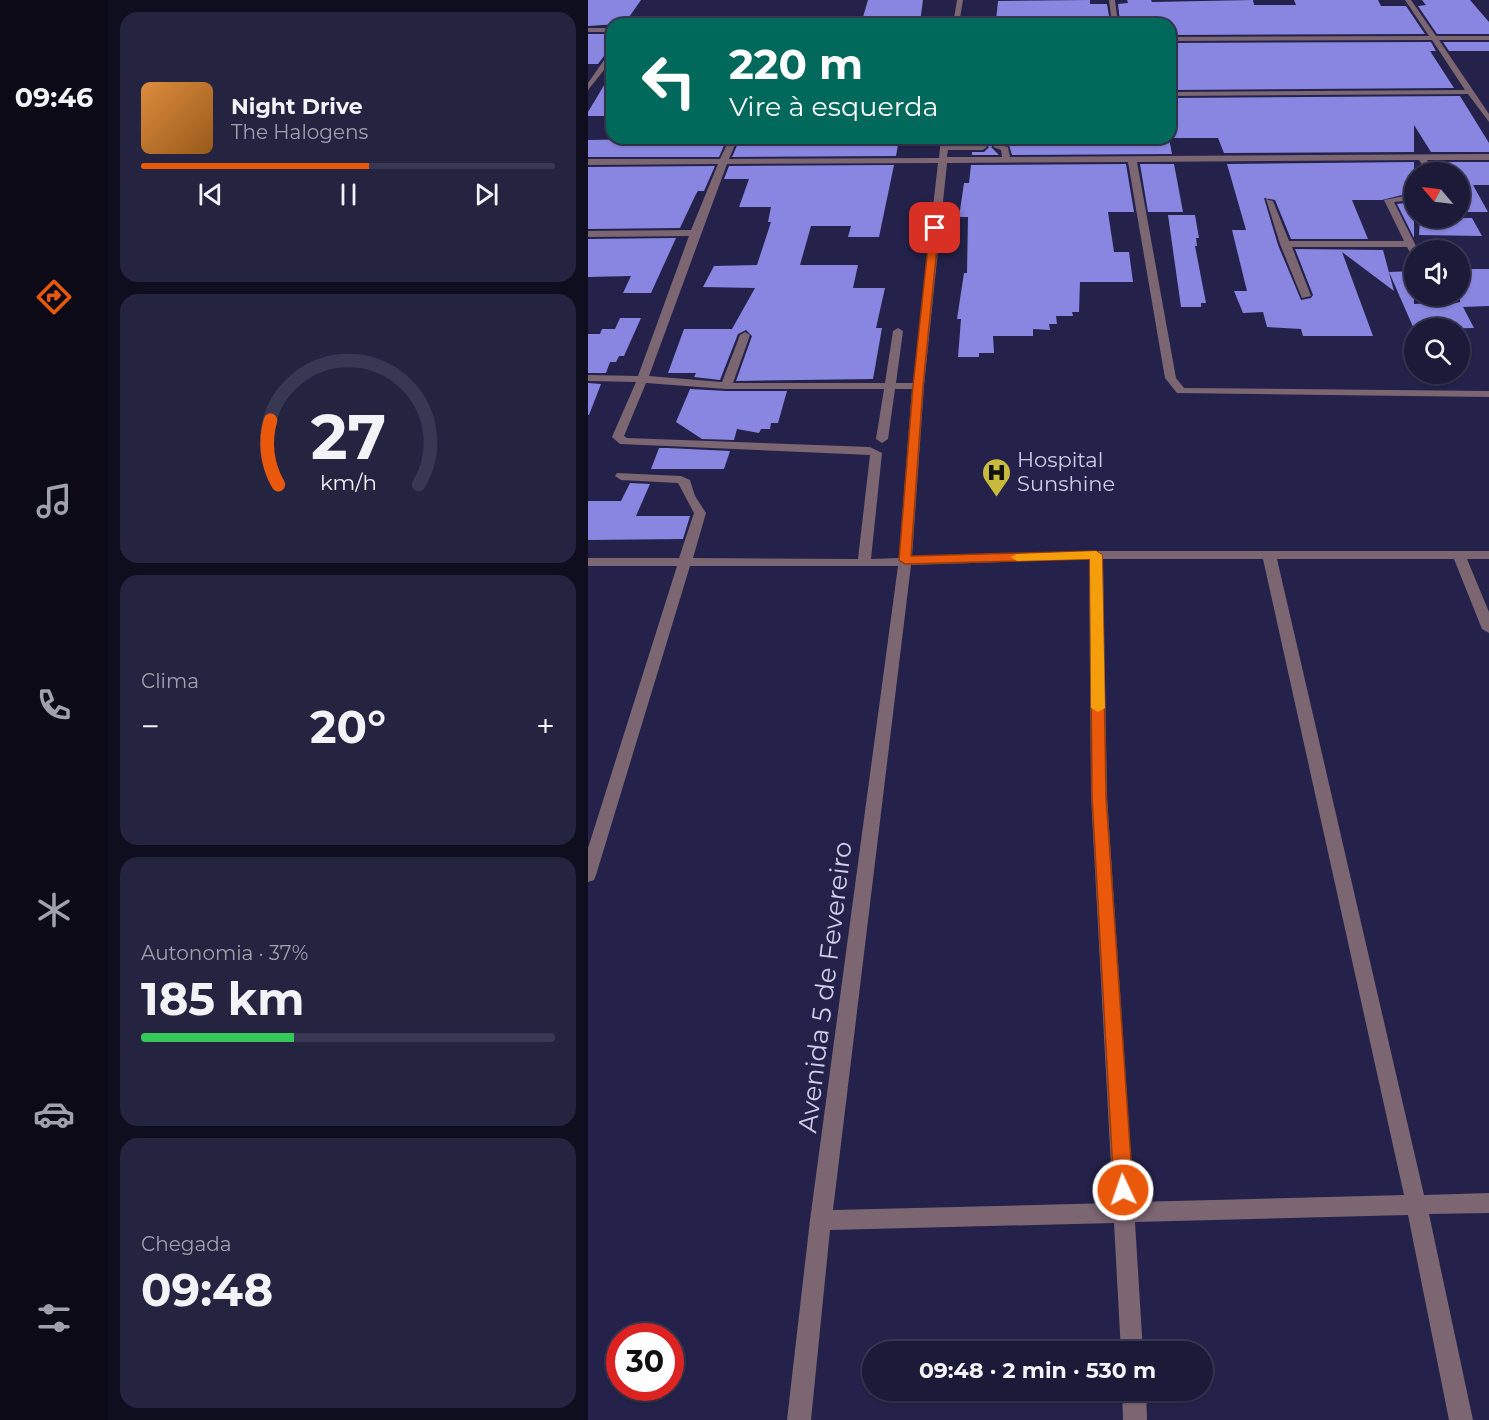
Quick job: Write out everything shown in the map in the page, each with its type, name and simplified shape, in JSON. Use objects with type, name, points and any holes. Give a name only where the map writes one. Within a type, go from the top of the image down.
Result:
[{"type":"street","points":[[957,18],[960,0]]},
{"type":"street","points":[[1112,0],[1114,18]]},
{"type":"street","points":[[1408,0],[1489,120]]},
{"type":"street","points":[[588,30],[606,30]]},
{"type":"street","points":[[1176,39],[1489,38]]},
{"type":"street","points":[[588,88],[606,63]]},
{"type":"street","points":[[1176,94],[1470,92]]},
{"type":"street","points":[[731,144],[694,233],[642,379],[618,436],[619,439],[876,453],[864,562]]},
{"type":"street","name":"Avenida 5 de Fevereiro","points":[[799,1420],[821,1220],[905,560],[918,386],[944,144]]},
{"type":"street","points":[[960,144],[983,147]]},
{"type":"street","points":[[997,147],[1005,149],[1006,160]]},
{"type":"street","points":[[1421,157],[1424,162]]},
{"type":"street","points":[[588,162],[1489,157]]},
{"type":"street","points":[[1132,160],[1171,378],[1181,391],[1489,394]]},
{"type":"street","points":[[1404,198],[1388,200],[1408,240]]},
{"type":"street","points":[[1269,201],[1306,296]]},
{"type":"street","points":[[588,234],[694,233]]},
{"type":"street","points":[[1285,244],[1404,248]]},
{"type":"street","points":[[882,439],[898,331]]},
{"type":"street","points":[[726,386],[745,335]]},
{"type":"street","points":[[588,378],[642,379],[726,386],[918,386]]},
{"type":"street","points":[[588,875],[700,513],[689,496],[686,483],[673,478],[621,476]]},
{"type":"street","points":[[1096,555],[1099,796],[1131,1341]]},
{"type":"street","points":[[588,562],[864,562],[1096,555],[1489,555]]},
{"type":"street","points":[[1269,555],[1416,1203],[1461,1420]]},
{"type":"street","points":[[1459,555],[1489,629]]},
{"type":"street","points":[[821,1220],[1416,1203],[1489,1203]]},
{"type":"street","points":[[1135,1401],[1136,1420]]},
{"type":"building","points":[[588,0],[641,0],[628,18],[606,18],[606,25],[588,26]]},
{"type":"building","points":[[868,0],[923,0],[921,18],[863,18]]},
{"type":"building","points":[[1090,0],[1090,4],[1107,4],[1109,18],[996,18],[998,1]]},
{"type":"building","points":[[1127,0],[1151,0],[1152,2],[1253,0],[1254,5],[1296,5],[1294,0],[1378,0],[1381,6],[1406,6],[1425,34],[1176,35],[1176,18],[1120,18],[1118,4],[1128,3]]},
{"type":"building","points":[[1422,0],[1470,0],[1489,22],[1489,34],[1437,34],[1418,6],[1426,5]]},
{"type":"building","points":[[588,34],[606,34],[606,53],[598,64],[588,64]]},
{"type":"building","points":[[1431,42],[1436,51],[1430,51],[1454,88],[1176,90],[1176,43]]},
{"type":"building","points":[[1443,42],[1489,42],[1489,51],[1449,51]]},
{"type":"building","points":[[606,82],[606,116],[588,116],[588,112]]},
{"type":"building","points":[[1460,96],[1489,143],[1489,152],[1431,152],[1414,125],[1414,152],[1224,153],[1218,138],[1176,138],[1176,98]]},
{"type":"building","points":[[588,140],[606,140],[606,144],[725,144],[719,157],[588,157]]},
{"type":"building","points":[[738,144],[898,144],[896,156],[732,157]]},
{"type":"building","points":[[985,144],[995,144],[991,147],[999,155],[972,155],[972,152],[984,152],[989,147]]},
{"type":"building","points":[[1005,144],[1170,144],[1172,154],[1012,155],[1009,145]]},
{"type":"building","points":[[1404,162],[1404,194],[1382,200],[1352,200],[1368,239],[1291,239],[1275,200],[1264,198],[1278,245],[1301,300],[1311,298],[1313,295],[1295,249],[1383,250],[1394,291],[1342,252],[1373,336],[1303,336],[1301,329],[1267,327],[1263,312],[1243,313],[1234,291],[1247,291],[1232,230],[1246,230],[1227,164]]},
{"type":"building","points":[[1470,162],[1489,162],[1489,185],[1473,185],[1488,212],[1470,212]]},
{"type":"building","points":[[1126,164],[1134,212],[1108,212],[1114,252],[1129,252],[1133,282],[1080,282],[1079,312],[1072,312],[1073,316],[1056,316],[1057,324],[1049,324],[1050,330],[1033,329],[1033,336],[993,336],[994,353],[979,353],[979,357],[958,357],[961,319],[957,319],[964,273],[967,273],[968,217],[959,217],[964,183],[969,183],[971,165]]},
{"type":"building","points":[[1140,164],[1174,164],[1183,212],[1148,212]]},
{"type":"building","points":[[894,165],[879,237],[848,237],[851,226],[811,226],[800,265],[858,265],[853,288],[885,288],[876,328],[882,328],[873,379],[736,381],[752,336],[746,330],[738,334],[720,380],[694,377],[696,373],[668,373],[684,329],[732,329],[755,288],[703,287],[714,266],[757,265],[771,222],[768,222],[771,207],[739,207],[749,179],[724,179],[729,166]]},
{"type":"building","points":[[715,166],[704,191],[698,191],[696,194],[680,228],[588,229],[588,167]]},
{"type":"building","points":[[1404,203],[1404,218],[1397,204]]},
{"type":"building","points":[[1168,215],[1195,215],[1199,238],[1196,238],[1197,246],[1195,246],[1206,303],[1201,303],[1201,307],[1181,307]]},
{"type":"building","points":[[1470,218],[1472,218],[1482,236],[1419,235],[1419,228],[1470,228]]},
{"type":"building","points":[[1409,228],[1414,228],[1414,238]]},
{"type":"building","points":[[676,238],[651,293],[623,293],[631,276],[588,277],[588,239]]},
{"type":"building","points":[[1470,269],[1489,269],[1489,306],[1463,307],[1469,318],[1409,318],[1389,272],[1404,271],[1404,306],[1470,306]]},
{"type":"building","points":[[620,318],[641,318],[624,356],[619,356],[616,362],[610,362],[606,373],[588,373],[588,334],[600,334],[602,329],[615,329]]},
{"type":"building","points":[[588,383],[601,384],[589,415],[588,415]]},
{"type":"building","points":[[690,389],[787,391],[778,423],[771,423],[770,429],[761,429],[759,433],[737,429],[734,440],[702,439],[676,422]]},
{"type":"building","points":[[659,448],[730,451],[724,469],[651,469]]},
{"type":"building","points":[[630,483],[650,484],[636,516],[690,516],[683,539],[588,540],[588,501],[621,501]]},
{"type":"slow traffic","points":[[1017,557],[1096,555],[1098,708]]},
{"type":"place","name":"Hospital Sunshine","points":[[996,498]]},
{"type":"route","points":[[935,228],[918,386],[905,560],[1096,555],[1099,796],[1123,1190]]}]
